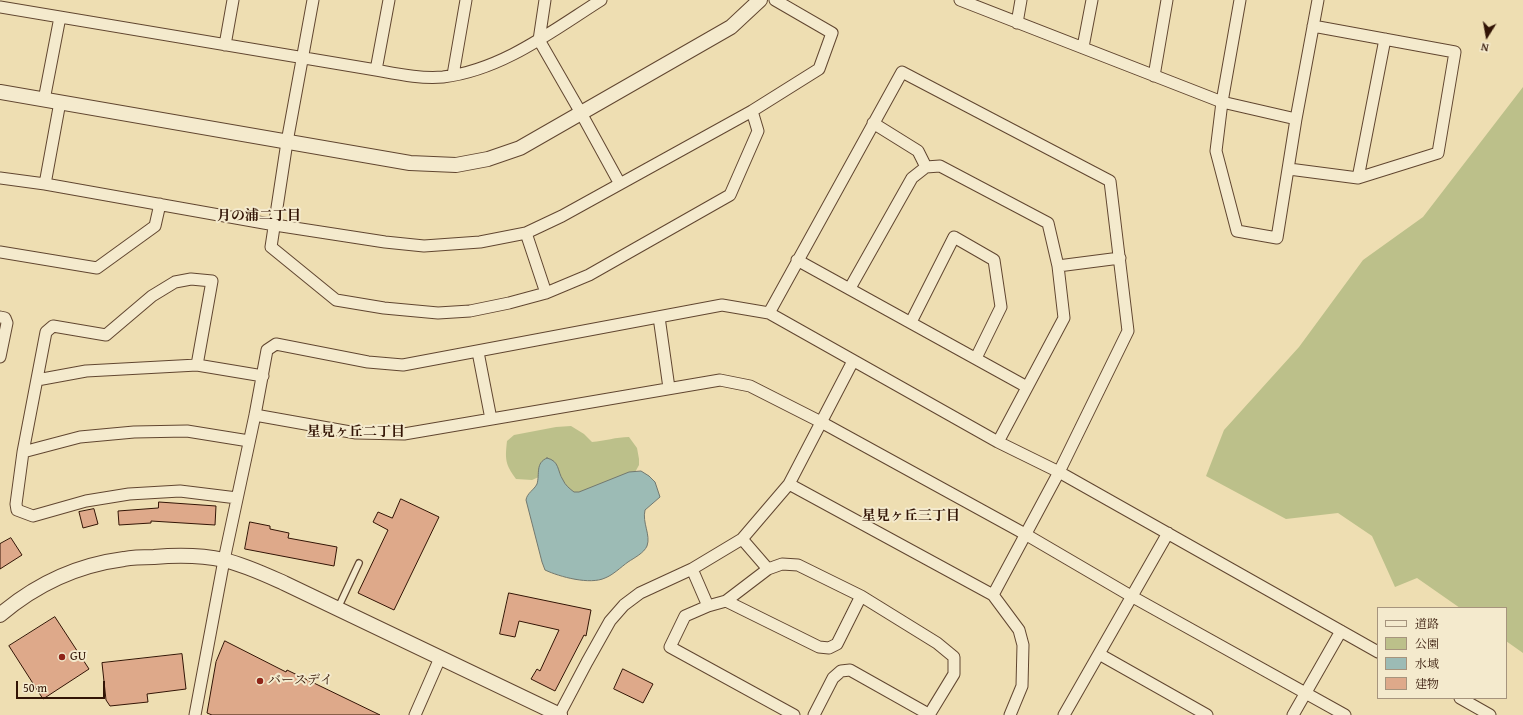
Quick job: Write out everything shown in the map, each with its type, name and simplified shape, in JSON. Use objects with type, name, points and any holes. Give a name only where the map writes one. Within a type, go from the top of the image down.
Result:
[{"type":"street","points":[[225,45],[233,0]]},
{"type":"street","points":[[313,0],[287,142],[271,247],[336,300],[384,308],[438,313],[470,311],[509,303],[546,293],[589,275],[730,195],[758,131],[752,111]]},
{"type":"street","points":[[376,70],[389,0]]},
{"type":"street","points":[[453,75],[466,0]]},
{"type":"street","points":[[545,0],[539,40],[581,112],[620,184]]},
{"type":"street","points":[[0,7],[412,76],[441,77],[489,66],[539,40],[601,0]]},
{"type":"street","points":[[0,92],[410,163],[456,165],[488,159],[520,148],[731,27],[760,0]]},
{"type":"street","points":[[0,178],[45,184],[274,225],[385,242],[424,246],[480,242],[526,233],[562,216],[752,111],[819,69],[832,33],[775,0]]},
{"type":"street","points":[[960,0],[1222,102],[1296,119]]},
{"type":"street","points":[[1017,22],[1021,0]]},
{"type":"street","points":[[1083,47],[1092,0]]},
{"type":"street","points":[[1154,76],[1168,0]]},
{"type":"street","points":[[1240,0],[1222,102],[1216,151],[1237,231],[1277,238],[1296,119],[1318,0]]},
{"type":"street","points":[[44,100],[60,17]]},
{"type":"street","points":[[1289,169],[1358,178],[1438,153],[1455,52],[1313,26]]},
{"type":"street","points":[[1358,178],[1385,39]]},
{"type":"street","points":[[769,313],[902,72],[1110,181],[1128,331],[1059,472],[993,595]]},
{"type":"street","points":[[45,184],[60,102]]},
{"type":"street","points":[[873,123],[918,151],[926,167]]},
{"type":"street","points":[[850,288],[912,178],[926,167],[940,166],[1048,223],[1058,266],[1064,318],[998,442]]},
{"type":"street","points":[[0,252],[97,268],[155,226],[160,204]]},
{"type":"street","points":[[526,233],[546,293]]},
{"type":"street","points":[[911,322],[954,237],[994,260],[1001,307],[976,358]]},
{"type":"street","points":[[1058,266],[1120,258]]},
{"type":"street","points":[[797,260],[1027,386]]},
{"type":"street","points":[[197,365],[212,281],[191,279],[175,282],[152,296],[106,335],[54,326],[46,332],[23,452],[16,504],[17,510],[33,516],[86,501],[129,494],[180,491],[237,498]]},
{"type":"street","points":[[195,715],[224,560],[250,441],[266,350],[276,344],[368,362],[403,365],[722,306],[769,313],[998,442],[1059,472],[1377,651]]},
{"type":"street","points":[[0,317],[5,318],[7,323],[0,358]]},
{"type":"street","points":[[659,317],[669,388]]},
{"type":"street","points":[[478,352],[491,419]]},
{"type":"street","points":[[0,615],[14,603],[45,584],[83,568],[123,559],[171,556],[198,556],[224,560],[253,569],[338,608],[560,715],[586,662],[610,621],[624,605],[640,593],[692,569],[742,539],[789,484],[853,361]]},
{"type":"street","points":[[36,380],[86,371],[197,365],[262,376]]},
{"type":"street","points":[[255,415],[356,433],[404,434],[720,380],[750,386],[821,422],[1025,534],[1131,596],[1345,715]]},
{"type":"street","points":[[23,452],[80,437],[134,432],[187,431],[250,441]]},
{"type":"street","points":[[789,484],[993,595],[1018,630],[1023,645],[1022,686],[1010,715]]},
{"type":"street","points":[[1066,714],[1131,596],[1168,533]]},
{"type":"street","points":[[742,539],[768,569]]},
{"type":"street","points":[[794,715],[670,647],[685,616],[726,600],[768,569],[782,564],[798,565],[862,596],[936,642],[954,657],[954,674],[930,715],[850,670],[841,671],[833,678],[814,715]]},
{"type":"street","points":[[692,569],[708,606]]},
{"type":"street","points":[[726,600],[819,647],[830,648],[836,644],[862,596]]},
{"type":"street","points":[[1293,715],[1341,631]]},
{"type":"street","points":[[1099,654],[1207,715]]},
{"type":"street","points":[[415,715],[440,658]]},
{"type":"street","points":[[1462,699],[1490,715]]},
{"type":"lane","points":[[338,608],[359,563]]},
{"type":"green space","points":[[1523,87],[1523,653],[1507,642],[1507,607],[1459,607],[1417,578],[1395,587],[1372,536],[1338,513],[1286,519],[1206,476],[1224,430],[1299,347],[1363,260],[1423,217]]},
{"type":"green space","points":[[571,426],[584,434],[592,442],[629,437],[637,448],[639,459],[639,465],[633,476],[592,493],[568,493],[550,472],[532,480],[516,479],[507,461],[507,441],[514,435],[556,427]]},
{"type":"water","points":[[547,458],[554,461],[564,482],[574,492],[579,492],[629,472],[641,471],[649,476],[655,482],[660,497],[645,510],[644,515],[648,542],[644,551],[611,575],[599,580],[591,581],[575,579],[545,570],[526,500],[537,484],[539,466],[543,460]]},
{"type":"building","points":[[401,499],[439,517],[394,610],[358,593],[388,530],[373,522],[378,512],[392,518]]},
{"type":"building","points":[[159,502],[216,506],[215,525],[151,521],[151,523],[119,525],[118,511],[158,508]]},
{"type":"building","points":[[94,509],[98,524],[83,528],[79,512]]},
{"type":"building","points":[[250,522],[270,526],[270,529],[289,533],[288,538],[337,547],[334,566],[245,549]]},
{"type":"building","points":[[11,538],[22,555],[0,569],[0,544]]},
{"type":"building","points":[[509,593],[591,610],[586,636],[584,635],[555,691],[531,679],[537,669],[540,671],[559,630],[519,621],[515,637],[500,634]]},
{"type":"building","points":[[55,617],[89,669],[43,699],[9,646]]},
{"type":"building","points":[[225,641],[286,672],[287,670],[380,715],[212,715],[207,713],[216,662]]},
{"type":"building","points":[[182,654],[186,689],[147,694],[148,702],[110,706],[106,700],[102,663]]},
{"type":"building","points":[[623,669],[653,684],[643,703],[614,689]]},
{"type":"place","name":"GU","points":[[62,657]]},
{"type":"place","name":"バースデイ","points":[[260,681]]},
{"type":"district","name":"月の浦二丁目","points":[[259,216]]},
{"type":"district","name":"星見ヶ丘二丁目","points":[[356,432]]},
{"type":"district","name":"星見ヶ丘三丁目","points":[[911,516]]}]
